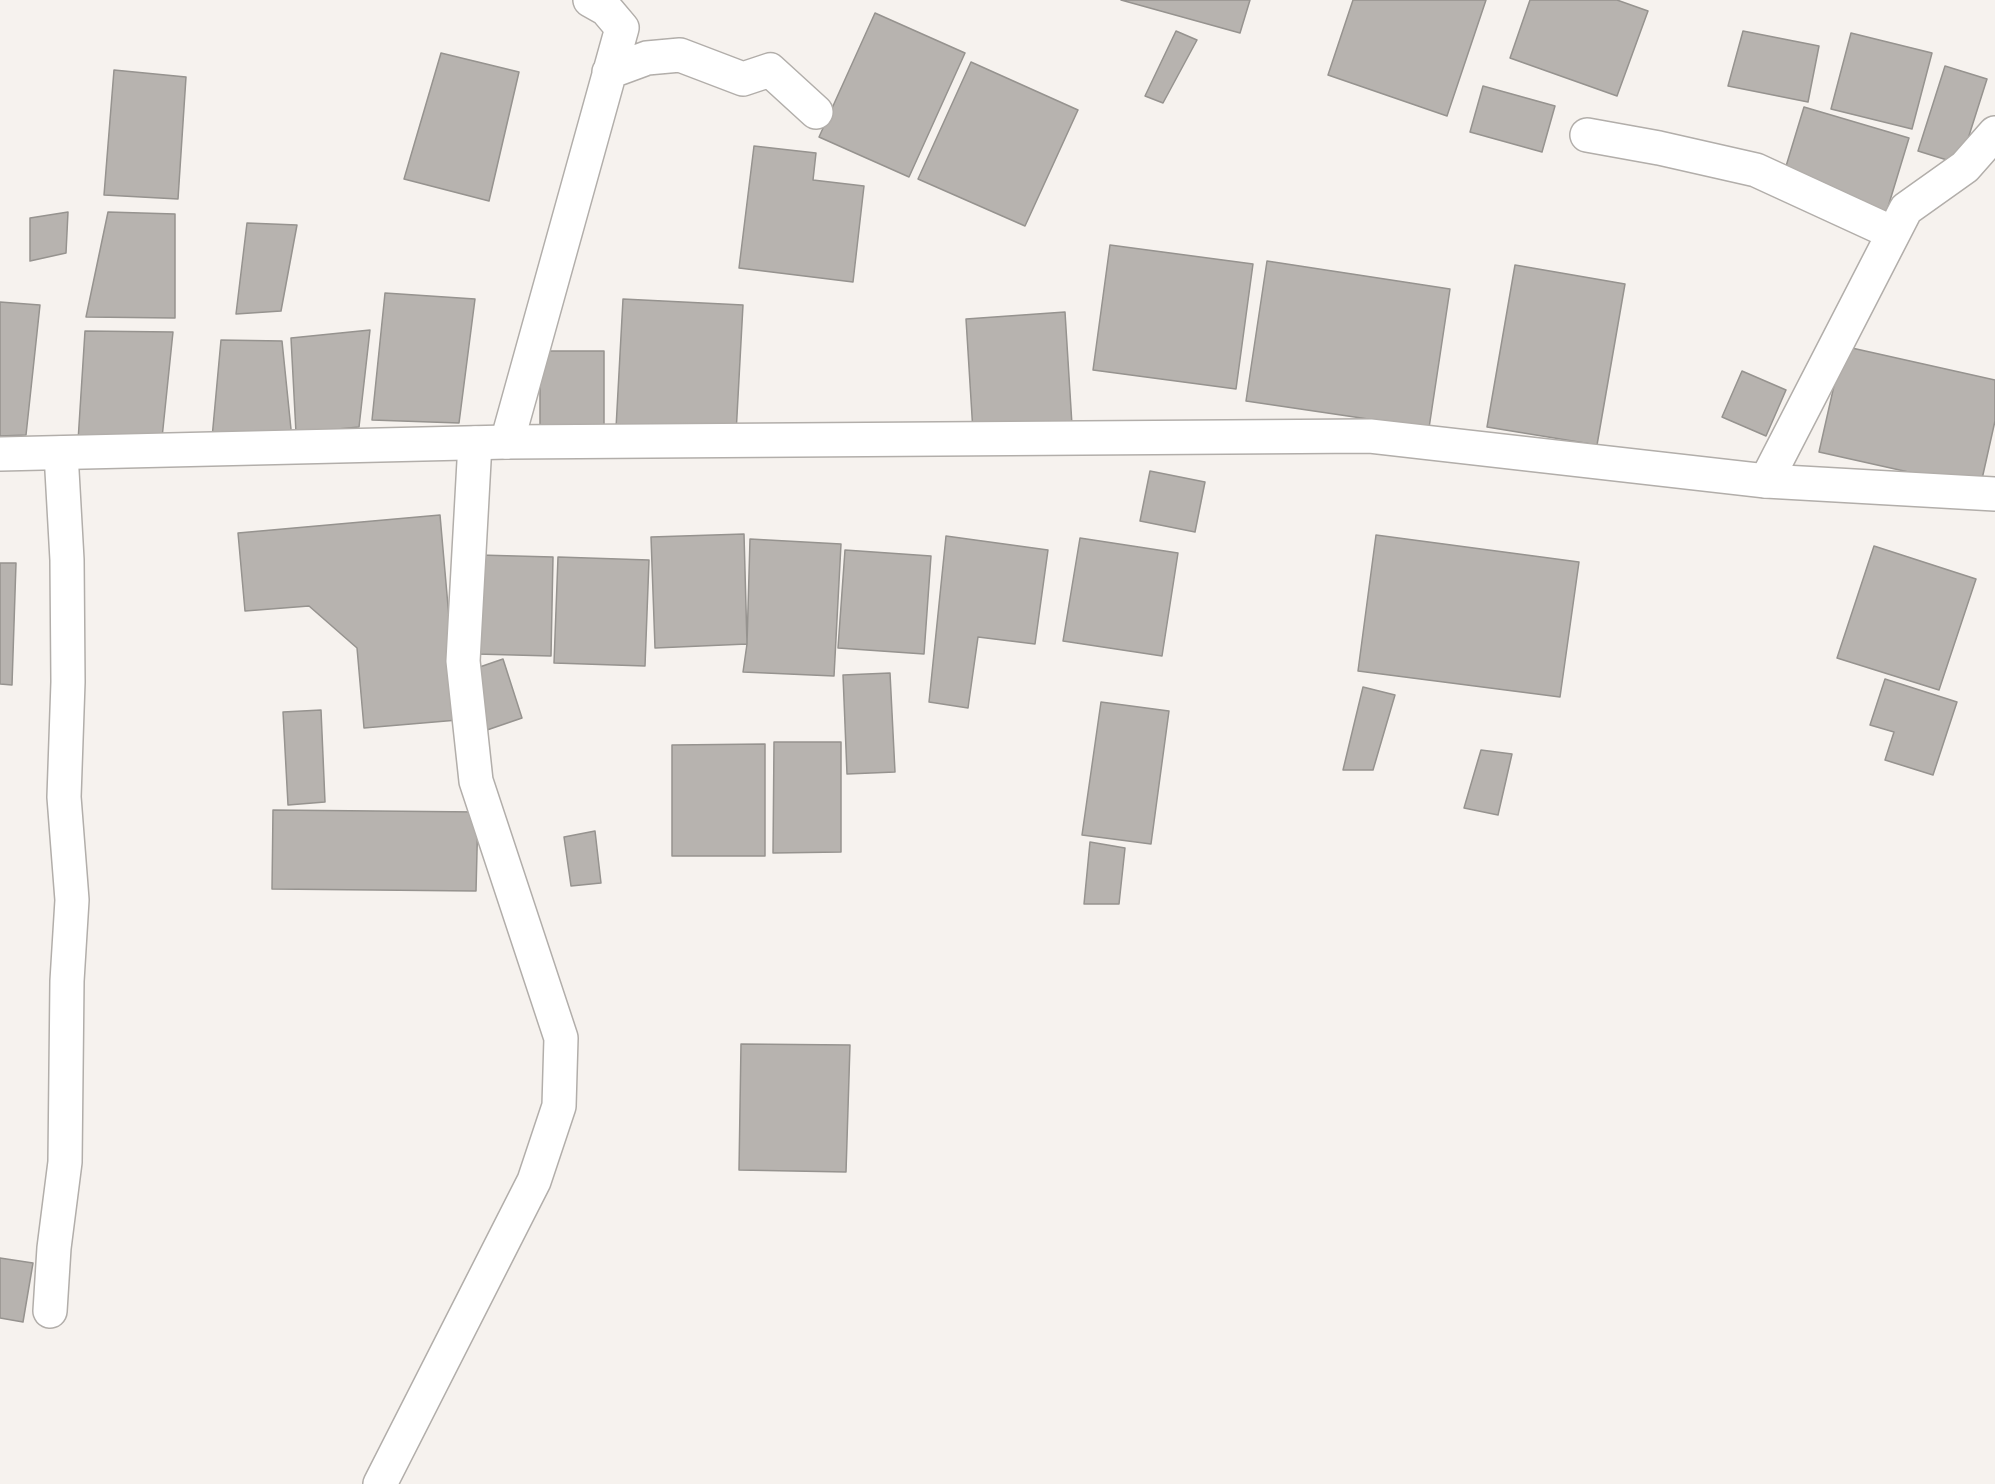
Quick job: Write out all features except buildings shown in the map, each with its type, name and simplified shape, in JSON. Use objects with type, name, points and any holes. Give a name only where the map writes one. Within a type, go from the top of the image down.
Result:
[{"type":"street","points":[[507,442],[622,28],[606,9],[590,0]]},
{"type":"street","points":[[609,72],[647,58],[680,55],[743,79],[770,70],[816,112]]},
{"type":"street","points":[[1766,481],[1906,209],[1965,167],[1995,133]]},
{"type":"street","points":[[1587,135],[1659,148],[1756,170],[1893,233]]},
{"type":"street","points":[[0,454],[507,442],[1370,436],[1766,481],[1995,494]]},
{"type":"street","points":[[380,1484],[534,1181],[559,1106],[561,1038],[476,781],[463,661],[475,443]]},
{"type":"street","points":[[50,1311],[54,1248],[65,1162],[67,981],[72,900],[64,797],[68,682],[67,560],[61,453]]}]
